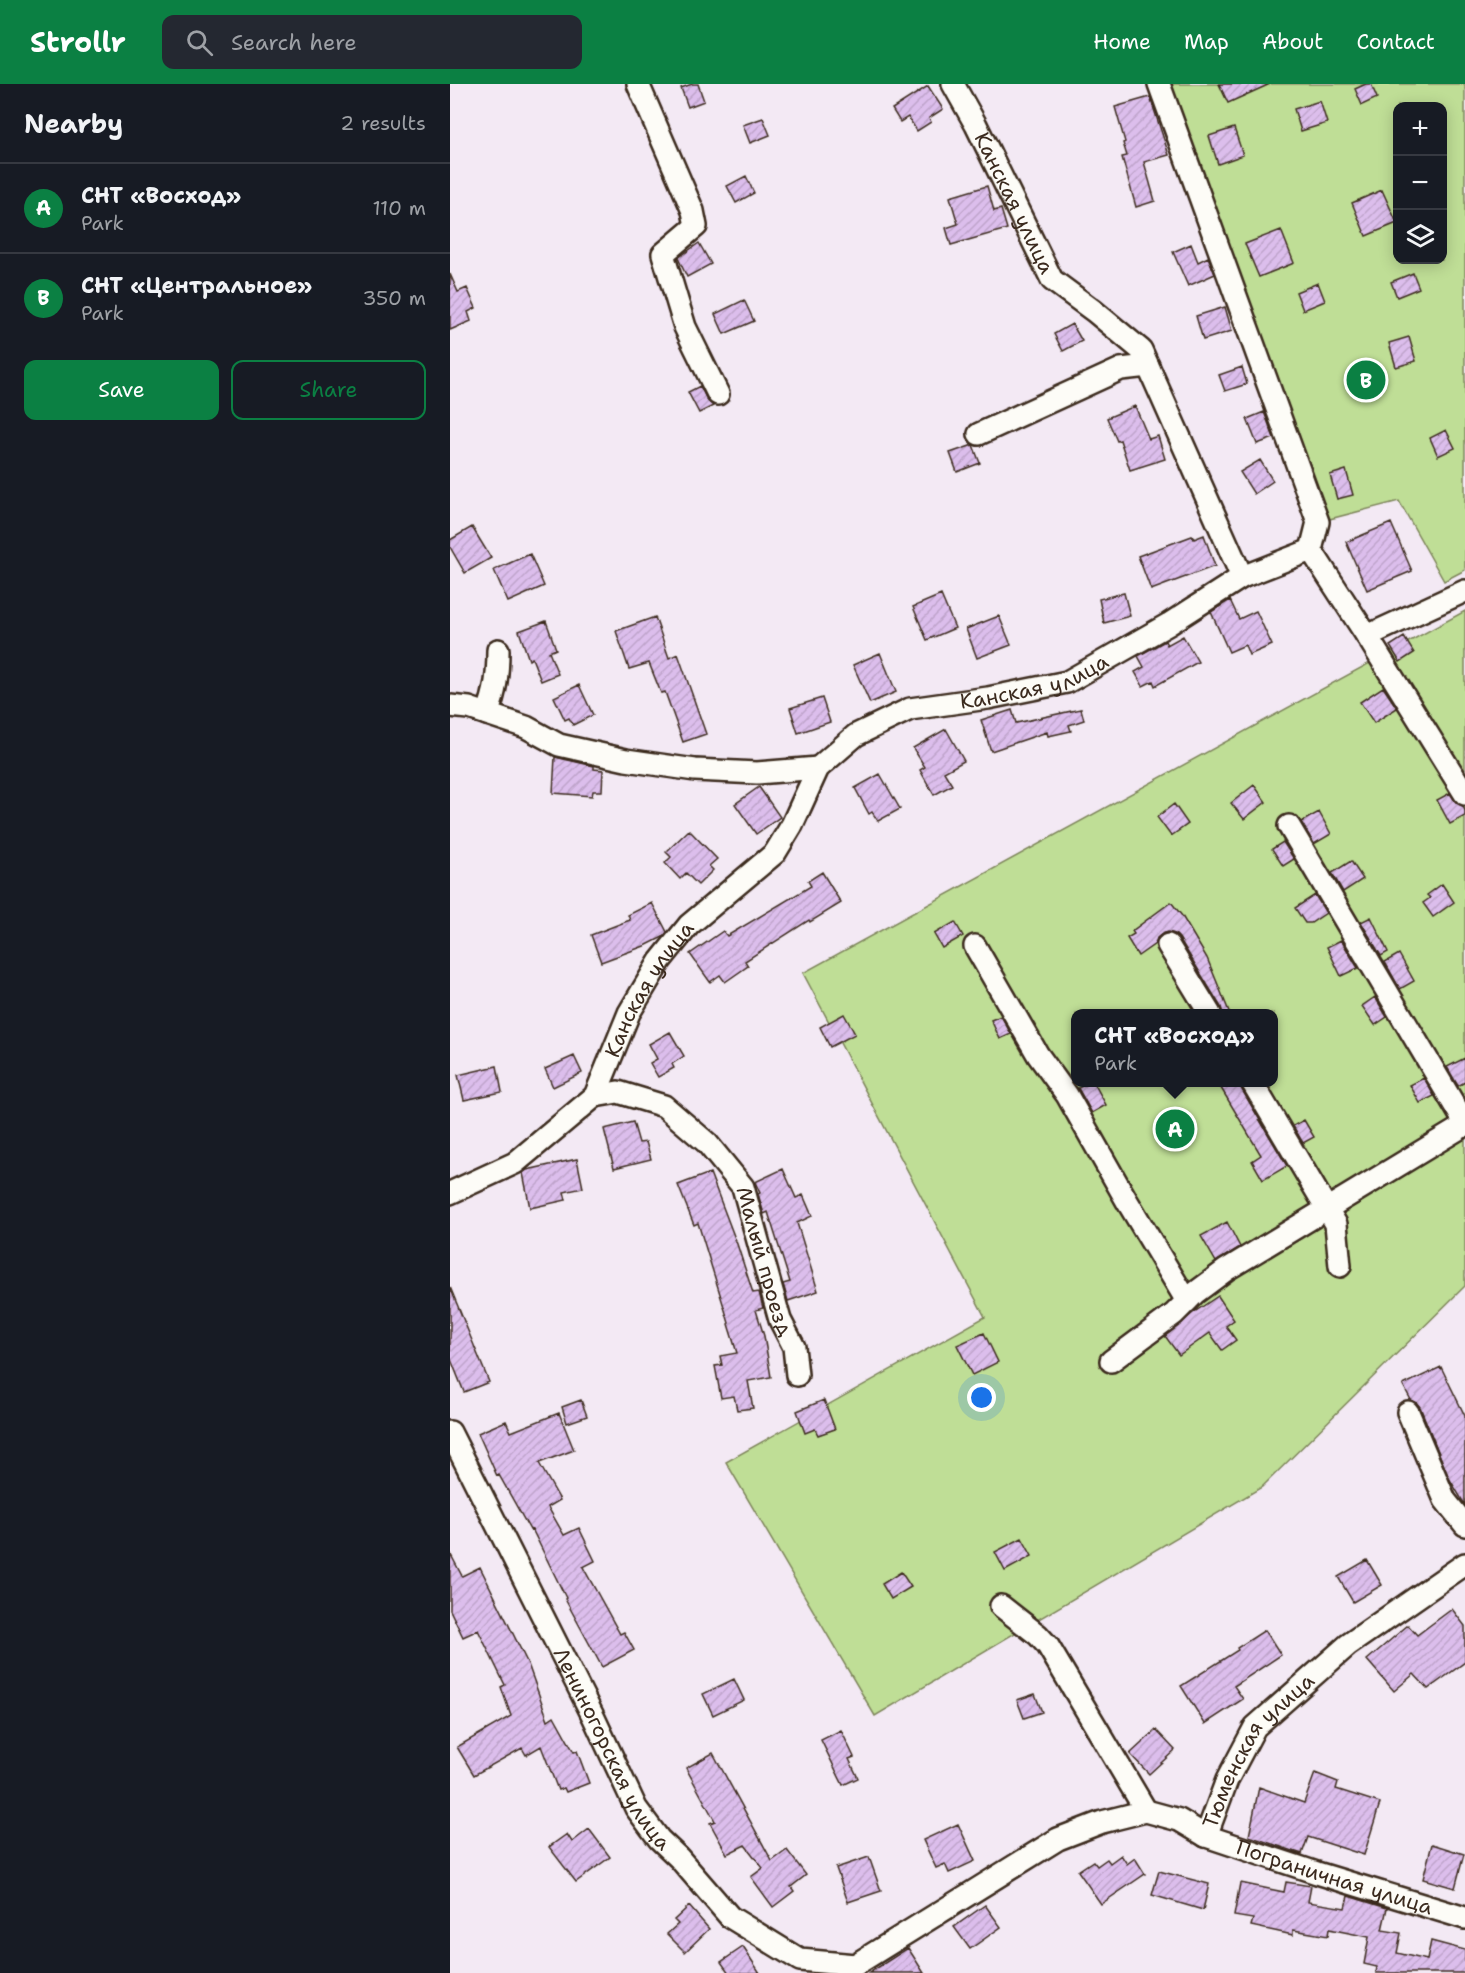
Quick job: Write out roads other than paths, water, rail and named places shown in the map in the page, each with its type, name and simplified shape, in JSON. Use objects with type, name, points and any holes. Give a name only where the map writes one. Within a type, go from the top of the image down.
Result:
[{"type":"street","points":[[638,84],[693,211],[696,226],[663,254],[685,327],[718,394]]},
{"type":"street","name":"Канская улица","points":[[450,1193],[515,1162],[595,1096],[629,1013],[660,961],[689,925],[775,853],[792,825],[818,768],[856,735],[910,709],[988,698],[1067,682],[1169,624],[1242,577],[1141,350],[1052,280],[976,125],[953,84]]},
{"type":"street","points":[[1159,84],[1318,522],[1311,550],[1465,794]]},
{"type":"street","points":[[979,434],[1121,369],[1148,366]]},
{"type":"street","points":[[1242,577],[1311,550]]},
{"type":"street","points":[[1367,636],[1465,591]]},
{"type":"street","points":[[487,714],[494,695],[498,673],[498,650]]},
{"type":"street","points":[[450,706],[469,708],[526,727],[559,745],[626,760],[695,770],[758,773],[818,768]]},
{"type":"street","points":[[1111,1361],[1174,1314],[1226,1270],[1465,1124],[1289,826]]},
{"type":"street","points":[[1168,945],[1207,1009]]},
{"type":"street","points":[[975,946],[1038,1055],[1067,1095],[1187,1301]]},
{"type":"street","points":[[1254,1087],[1336,1224],[1340,1266]]},
{"type":"street","name":"Малый проезд","points":[[595,1096],[618,1092],[664,1106],[708,1143],[743,1187],[780,1320],[794,1347],[797,1375]]},
{"type":"street","points":[[1408,1412],[1445,1500],[1465,1525]]},
{"type":"street","name":"Лениногорская улица","points":[[450,1432],[594,1718],[636,1808],[659,1839],[679,1858],[730,1917],[801,1959],[857,1969]]},
{"type":"street","name":"Тюменская улица","points":[[857,1969],[1058,1839],[1102,1822],[1146,1811],[1179,1820],[1206,1836],[1227,1780],[1255,1727],[1348,1645],[1465,1564]]},
{"type":"street","points":[[1000,1606],[1038,1635],[1048,1646],[1146,1811]]},
{"type":"street","name":"Пограничная улица","points":[[1206,1836],[1465,1918]]},
{"type":"place","name":"СНТ «Центральное»","points":[[1366,380]]},
{"type":"place","name":"СНТ «Восход»","points":[[1175,1129]]}]
